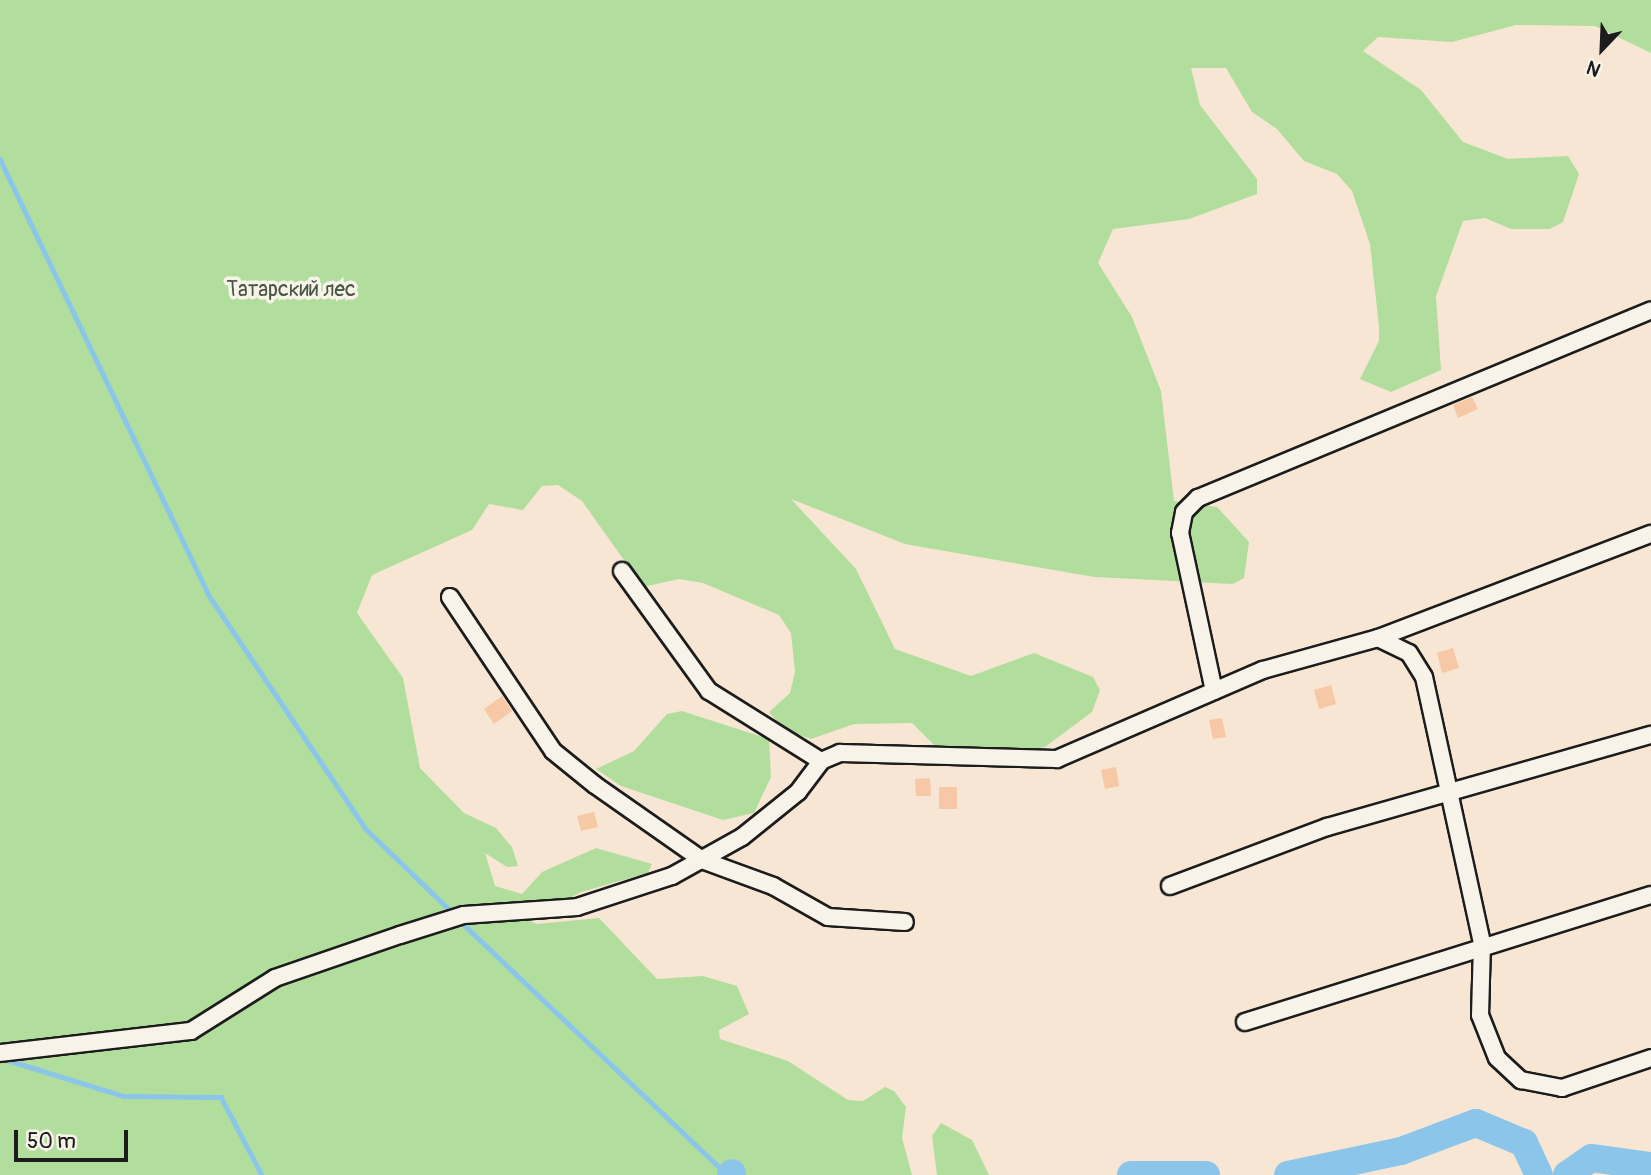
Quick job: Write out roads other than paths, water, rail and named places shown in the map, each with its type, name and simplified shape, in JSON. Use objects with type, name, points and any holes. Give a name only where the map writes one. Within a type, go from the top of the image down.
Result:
[{"type":"street","points":[[1214,691],[1180,533],[1184,512],[1198,498],[1651,310]]},
{"type":"street","points":[[0,1053],[191,1031],[275,978],[400,935],[464,915],[577,907],[702,860],[798,792],[821,761],[840,753],[1057,759],[1263,670],[1378,638],[1651,534]]},
{"type":"street","points":[[622,571],[709,691],[821,761]]},
{"type":"street","points":[[450,597],[553,751],[702,860],[773,886],[828,917],[905,922]]},
{"type":"street","points":[[1378,638],[1419,663],[1482,944],[1480,1015],[1497,1058],[1521,1080],[1562,1088],[1651,1058]]},
{"type":"street","points":[[1170,886],[1326,827],[1450,795],[1651,735]]},
{"type":"street","points":[[1245,1021],[1376,984],[1482,944],[1651,895]]},
{"type":"waterway","points":[[0,159],[208,594],[365,828],[453,913]]},
{"type":"waterway","points":[[461,922],[728,1175]]},
{"type":"waterway","points":[[1,1058],[124,1096],[221,1097],[262,1175]]},
{"type":"waterway","points":[[1288,1175],[1401,1151],[1476,1123],[1524,1143],[1539,1175]]},
{"type":"waterway","points":[[1567,1175],[1591,1158],[1651,1166]]},
{"type":"waterway","points":[[1131,1175],[1206,1175]]},
{"type":"park label","name":"Татарский лес","points":[[291,290]]}]
